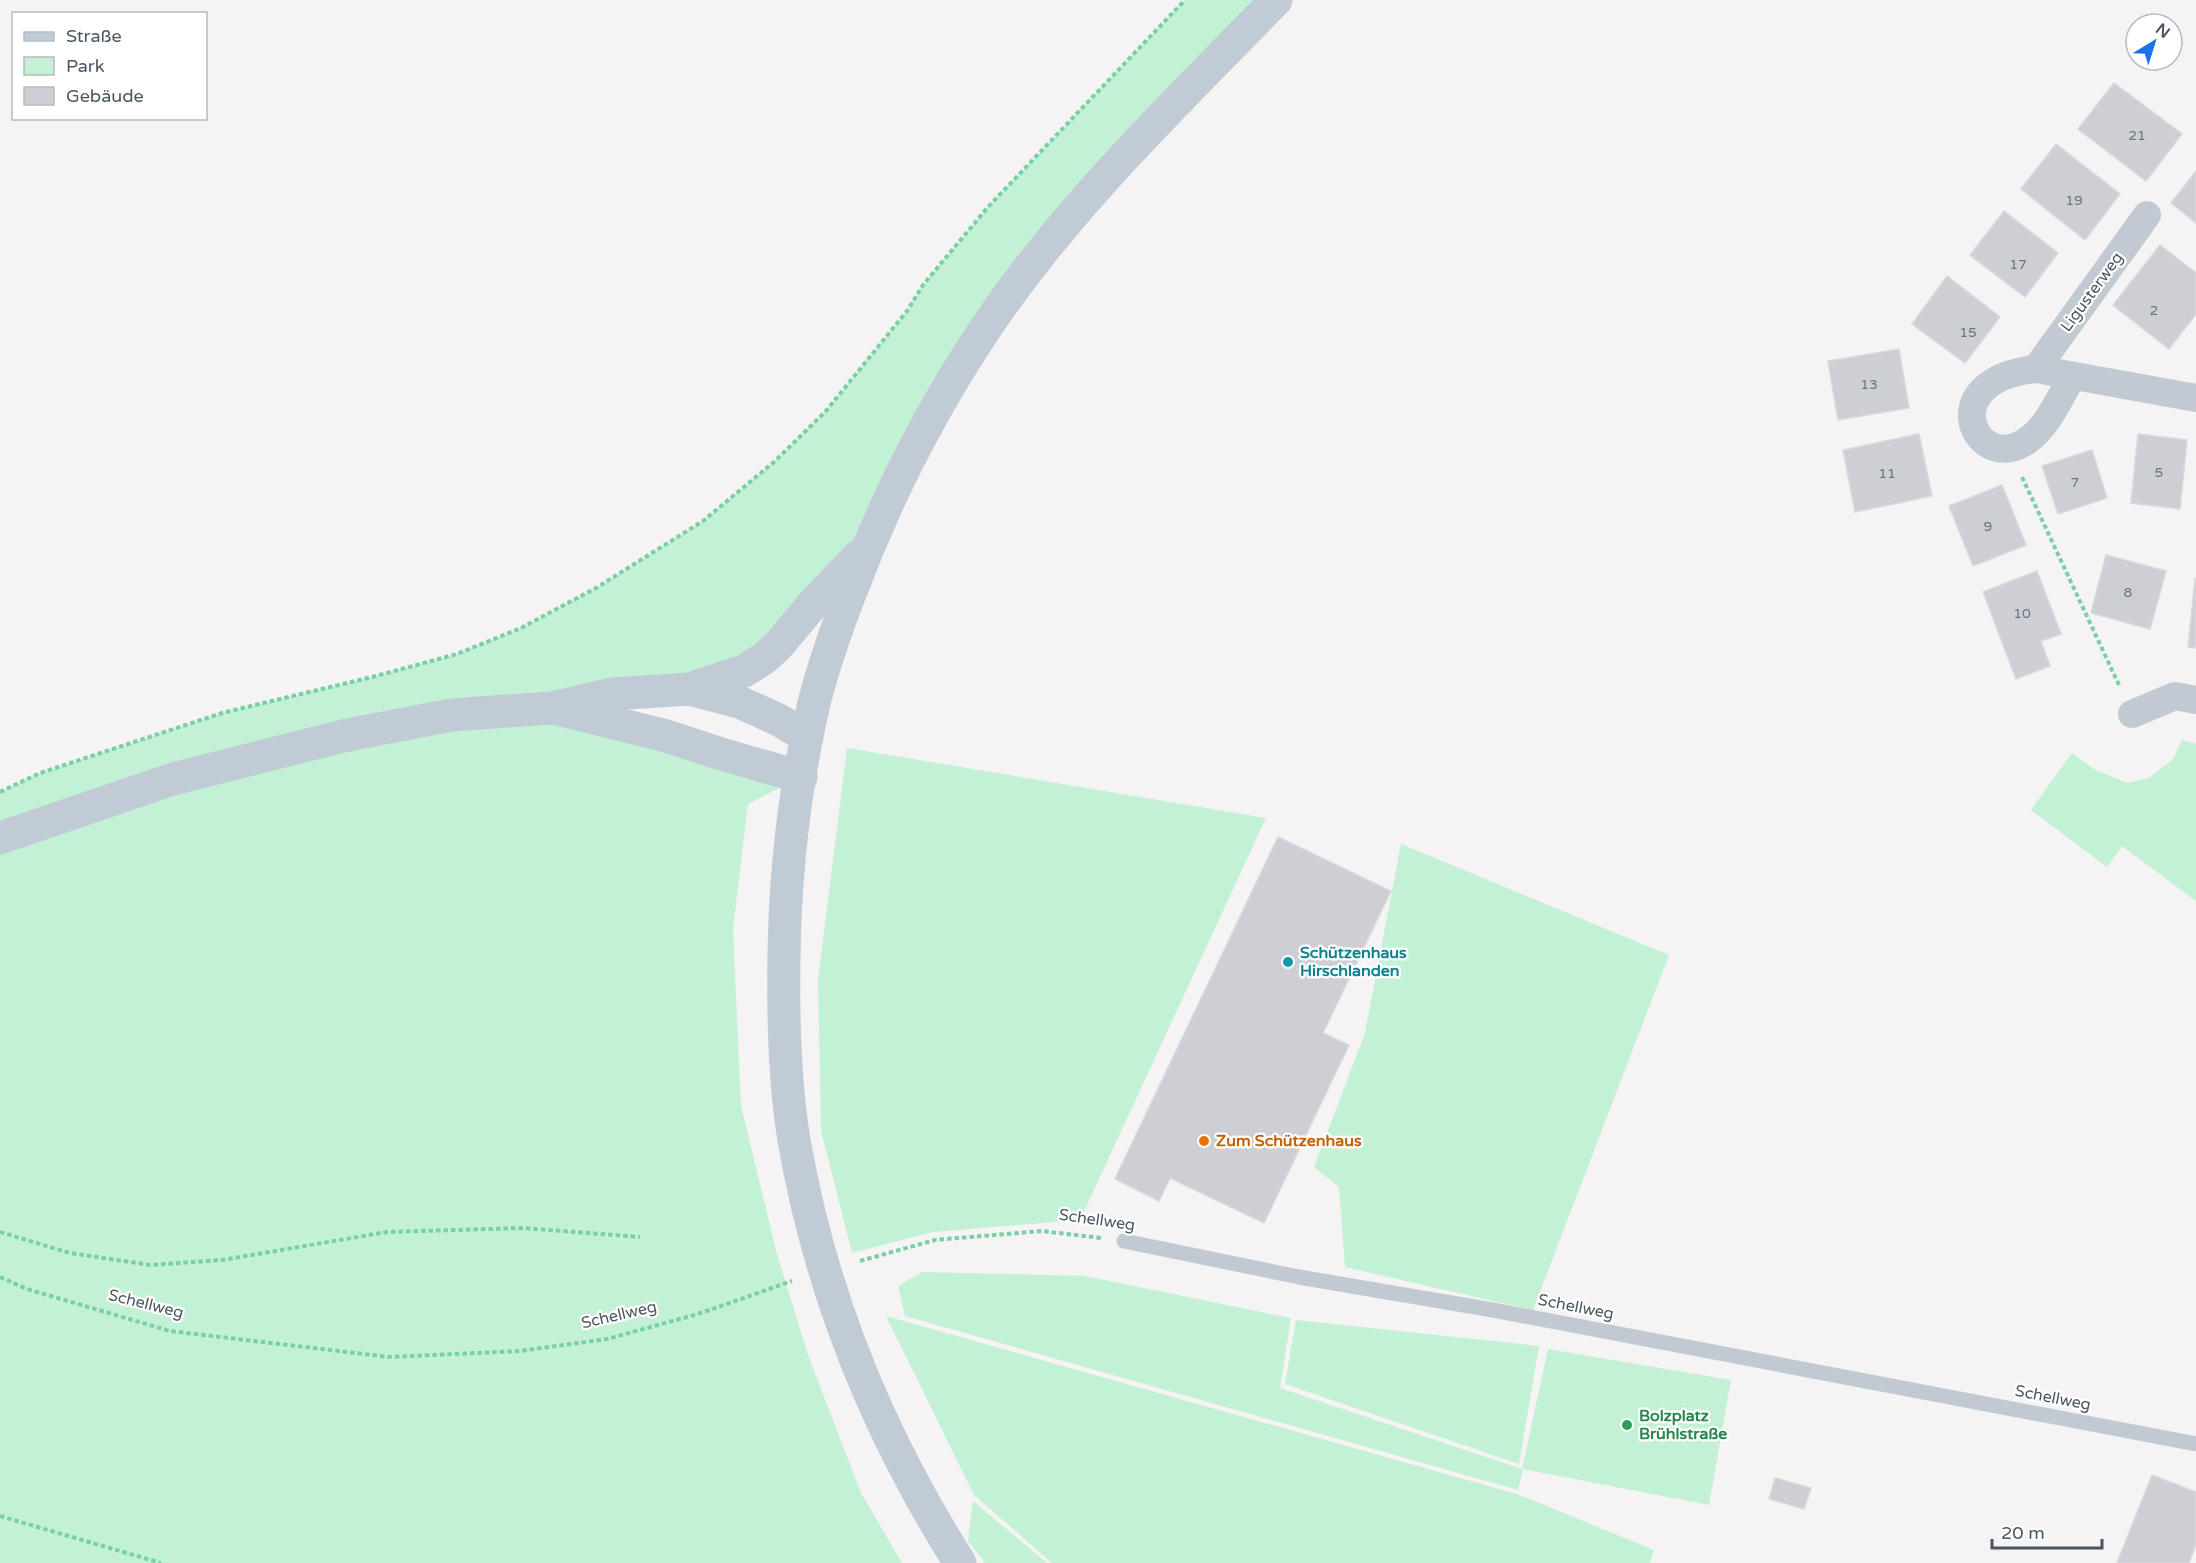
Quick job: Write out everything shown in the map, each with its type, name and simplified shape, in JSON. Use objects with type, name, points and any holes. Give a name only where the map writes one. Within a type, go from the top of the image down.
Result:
[{"type":"main road","points":[[960,1563],[937,1528],[887,1433],[845,1335],[813,1232],[794,1138],[786,1072],[783,1007],[784,918],[792,831],[807,737],[822,675],[843,612],[888,500],[934,411],[988,325],[1076,210],[1133,147],[1276,0]]},
{"type":"main road","points":[[0,838],[173,779],[343,736],[451,715],[552,708],[612,694],[690,689],[744,671],[776,648],[813,603],[868,546]]},
{"type":"main road","points":[[690,689],[739,702],[779,720],[807,737]]},
{"type":"main road","points":[[552,708],[663,735],[801,777]]},
{"type":"street","name":"Ligusterweg","points":[[2036,369],[2147,215]]},
{"type":"street","points":[[2072,377],[2045,421],[2028,440],[2010,449],[1988,446],[1978,437],[1971,418],[1974,402],[1982,389],[1998,377],[2017,371],[2036,369],[2196,398]]},
{"type":"street","points":[[2132,714],[2175,696],[2196,700]]},
{"type":"lane","name":"Schellweg","points":[[1124,1241],[1299,1278],[1492,1310],[2196,1444]]},
{"type":"path","points":[[0,792],[40,773],[222,713],[457,654],[521,628],[596,588],[703,521],[774,462],[826,411],[907,311],[923,285],[988,207],[1185,0]]},
{"type":"path","points":[[2010,449],[2132,714]]},
{"type":"path","points":[[0,1232],[70,1253],[150,1265],[222,1260],[387,1232],[523,1228],[640,1237]]},
{"type":"path","name":"Schellweg","points":[[855,1263],[935,1240],[1042,1231],[1124,1241]]},
{"type":"path","name":"Schellweg","points":[[0,1277],[27,1289],[170,1330],[389,1358],[520,1351],[608,1339],[698,1314],[798,1279]]},
{"type":"path","points":[[0,1516],[161,1563]]},
{"type":"green space","points":[[1185,0],[1276,0],[1076,210],[888,500],[763,659],[554,708],[801,777],[748,804],[733,929],[741,1106],[777,1254],[808,1355],[861,1493],[902,1563],[0,1563],[0,792],[40,773],[222,713],[457,654],[521,628],[596,588],[703,521],[774,462],[826,411],[907,311],[923,285],[988,207]]},
{"type":"green space","points":[[2182,740],[2196,744],[2196,901],[2122,846],[2107,867],[2031,810],[2072,753],[2094,769],[2127,783],[2149,778],[2173,759]]},
{"type":"green space","points":[[847,748],[1266,818],[1080,1220],[933,1232],[852,1253],[821,1131],[818,979]]},
{"type":"green space","points":[[1401,844],[1669,955],[1533,1310],[1345,1267],[1339,1187],[1314,1167],[1365,1033]]},
{"type":"green space","points":[[922,1272],[1085,1276],[1291,1318],[1280,1388],[1522,1469],[1548,1349],[1731,1380],[1709,1505],[1523,1469],[1518,1490],[905,1316],[898,1286]]},
{"type":"green space","points":[[886,1316],[1517,1494],[1654,1550],[1650,1563],[1052,1563],[974,1495]]},
{"type":"green space","points":[[1296,1320],[1539,1346],[1519,1464],[1285,1384]]},
{"type":"green space","points":[[973,1501],[1047,1563],[985,1563],[968,1541]]},
{"type":"building","points":[[2114,83],[2182,134],[2146,181],[2078,129]]},
{"type":"building","points":[[2056,144],[2120,194],[2085,240],[2021,189]]},
{"type":"building","points":[[2196,171],[2196,223],[2171,203]]},
{"type":"building","points":[[2004,211],[2058,253],[2025,297],[1970,255]]},
{"type":"building","points":[[2160,245],[2196,273],[2196,314],[2169,349],[2113,305]]},
{"type":"building","points":[[1947,276],[2000,317],[1965,363],[1912,324]]},
{"type":"building","points":[[1899,349],[1909,408],[1838,420],[1828,361]]},
{"type":"building","points":[[1919,434],[1932,496],[1855,512],[1843,450]]},
{"type":"building","points":[[2138,434],[2187,440],[2180,509],[2131,503]]},
{"type":"building","points":[[2092,450],[2107,498],[2058,514],[2042,466]]},
{"type":"building","points":[[2002,485],[2026,545],[1973,566],[1949,506]]},
{"type":"building","points":[[2106,555],[2166,571],[2150,629],[2091,613]]},
{"type":"building","points":[[2037,571],[2061,634],[2041,641],[2050,666],[2016,679],[1983,592]]},
{"type":"building","points":[[2196,579],[2196,648],[2188,647]]},
{"type":"building","name":"Schützenhaus Hirschlanden","points":[[1278,837],[1391,891],[1323,1033],[1349,1045],[1264,1223],[1170,1178],[1159,1201],[1115,1179]]},
{"type":"building","points":[[2152,1475],[2196,1492],[2196,1544],[2189,1563],[2117,1563]]},
{"type":"building","points":[[1775,1478],[1811,1488],[1804,1509],[1769,1499]]},
{"type":"place","name":"Schützenhaus Hirschlanden","points":[[1288,962]]},
{"type":"place","name":"Zum Schützenhaus","points":[[1204,1141]]},
{"type":"place","name":"Bolzplatz Brühlstraße","points":[[1627,1425]]}]
